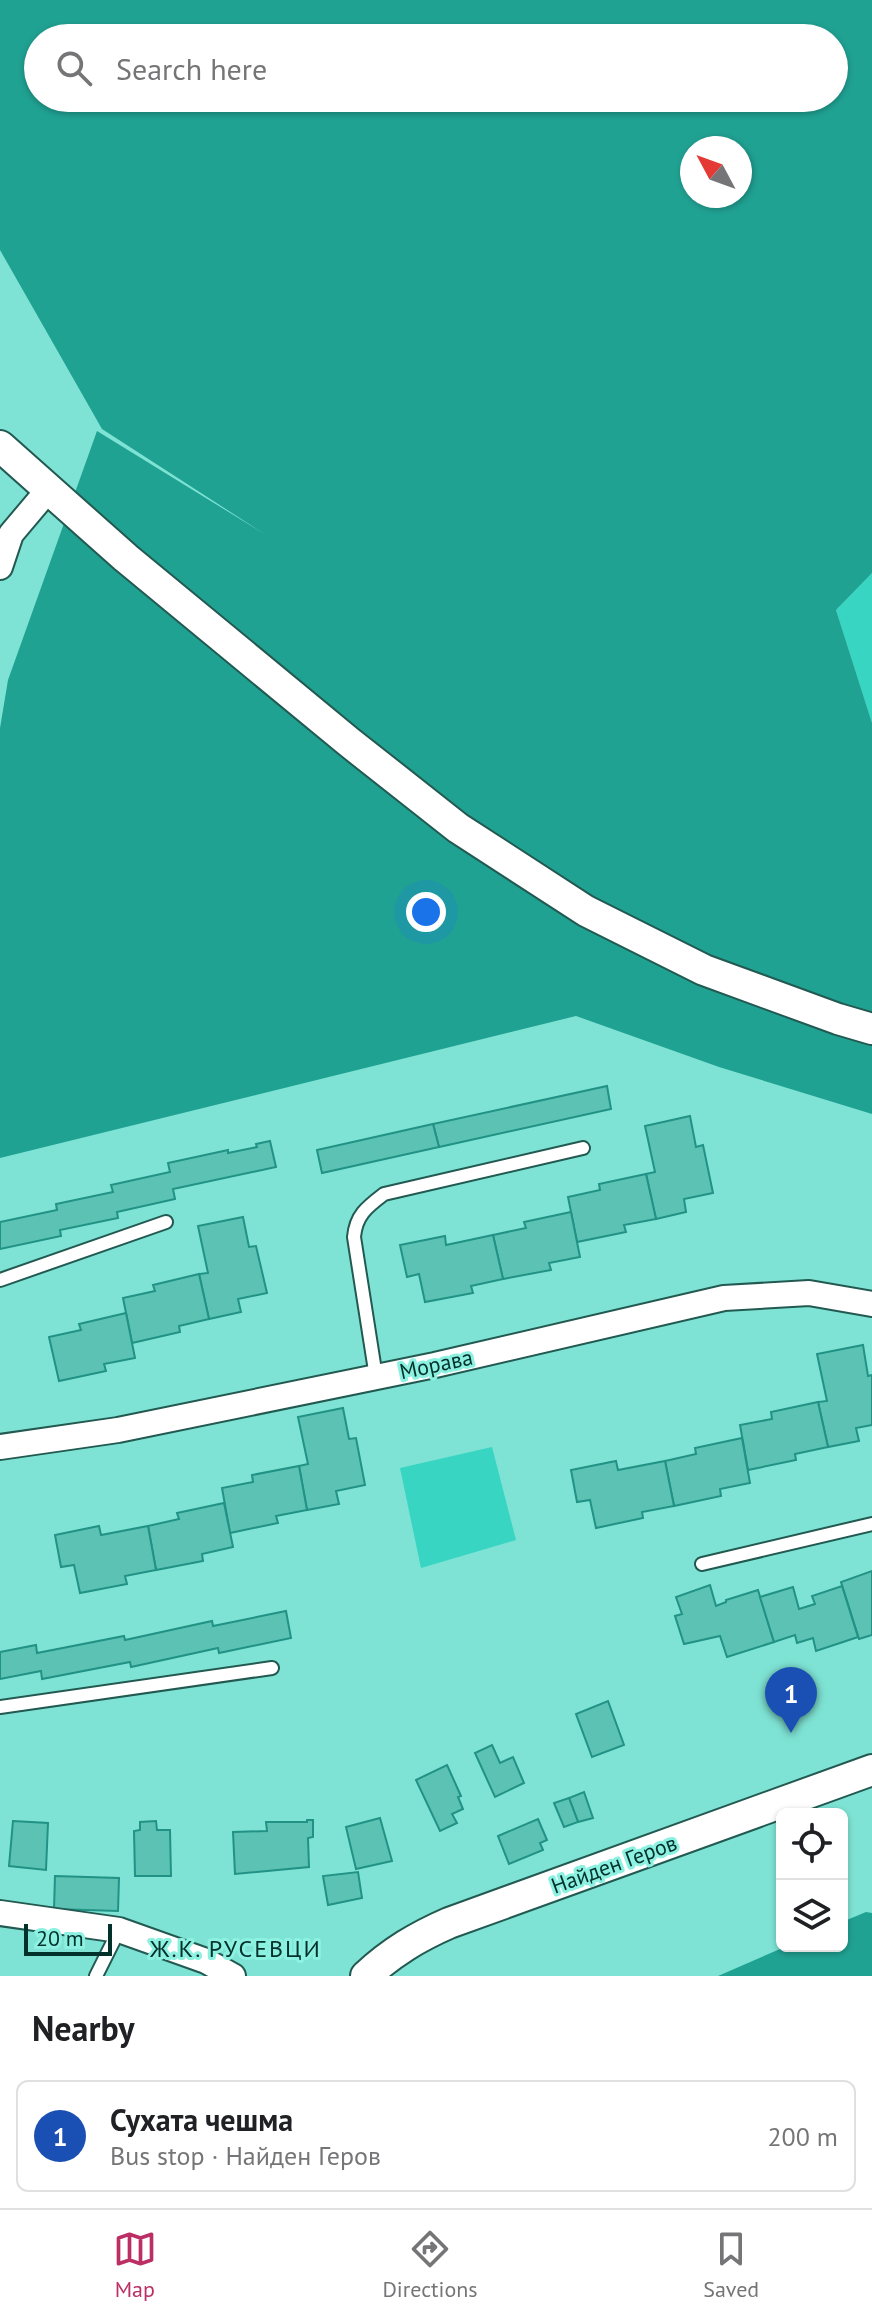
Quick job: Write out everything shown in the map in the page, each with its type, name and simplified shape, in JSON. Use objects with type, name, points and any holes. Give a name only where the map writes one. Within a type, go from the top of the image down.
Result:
[{"type":"street","points":[[0,446],[137,567],[458,828],[586,911],[704,970],[872,1029]]},
{"type":"street","points":[[0,567],[11,534],[49,489]]},
{"type":"street","name":"Морава","points":[[0,1447],[118,1430],[376,1377],[724,1298],[809,1293],[872,1304]]},
{"type":"street","name":"Найден Геров","points":[[366,1976],[389,1954],[416,1937],[449,1923],[872,1770]]},
{"type":"street","points":[[0,1913],[119,1930],[206,1961],[233,1976]]},
{"type":"lane","points":[[376,1377],[354,1237],[355,1224],[362,1212],[384,1194],[583,1148]]},
{"type":"lane","points":[[0,1280],[166,1222]]},
{"type":"lane","points":[[702,1564],[872,1524]]},
{"type":"lane","points":[[0,1707],[272,1668]]},
{"type":"lane","points":[[96,1976],[119,1930]]},
{"type":"green space","points":[[0,0],[872,0],[872,573],[836,610],[872,723],[872,1114],[719,1067],[576,1016],[0,1158],[0,728],[8,680],[97,431],[266,535],[102,429],[0,250]]},
{"type":"green space","points":[[872,573],[872,723],[836,610]]},
{"type":"green space","points":[[492,1447],[516,1540],[421,1568],[400,1468]]},
{"type":"green space","points":[[866,1912],[872,1913],[872,1976],[718,1976],[776,1951],[848,1952],[848,1920]]},
{"type":"building","points":[[607,1086],[611,1109],[439,1147],[433,1124]]},
{"type":"building","points":[[690,1116],[696,1147],[703,1145],[713,1193],[684,1199],[686,1212],[656,1219],[646,1174],[655,1172],[645,1126]]},
{"type":"building","points":[[433,1124],[439,1147],[322,1173],[317,1150]]},
{"type":"building","points":[[270,1141],[276,1167],[173,1189],[175,1199],[117,1212],[118,1218],[60,1230],[61,1236],[0,1249],[0,1222],[57,1210],[56,1204],[113,1192],[111,1185],[170,1172],[168,1163],[257,1147],[256,1144]]},
{"type":"building","points":[[646,1174],[656,1219],[624,1225],[626,1232],[577,1242],[568,1197],[600,1190],[599,1184]]},
{"type":"building","points":[[571,1212],[580,1257],[549,1263],[551,1270],[503,1279],[493,1235],[526,1228],[524,1222]]},
{"type":"building","points":[[243,1217],[249,1247],[256,1246],[267,1293],[238,1299],[241,1312],[209,1319],[199,1274],[208,1273],[198,1226]]},
{"type":"building","points":[[493,1235],[503,1279],[471,1286],[473,1293],[425,1302],[419,1274],[407,1277],[400,1245],[445,1236],[446,1245]]},
{"type":"building","points":[[199,1274],[209,1319],[179,1326],[180,1332],[132,1343],[123,1298],[155,1291],[153,1285]]},
{"type":"building","points":[[126,1313],[135,1358],[104,1364],[106,1371],[59,1381],[49,1337],[81,1330],[79,1324]]},
{"type":"building","points":[[863,1345],[868,1376],[872,1375],[872,1425],[856,1428],[859,1441],[828,1447],[818,1402],[827,1401],[817,1354]]},
{"type":"building","points":[[818,1402],[828,1447],[795,1454],[796,1460],[748,1470],[740,1425],[772,1419],[771,1412]]},
{"type":"building","points":[[343,1408],[349,1439],[356,1438],[365,1485],[336,1491],[339,1504],[307,1510],[299,1466],[308,1464],[298,1417]]},
{"type":"building","points":[[742,1438],[750,1483],[720,1489],[721,1496],[674,1506],[665,1461],[696,1454],[695,1448]]},
{"type":"building","points":[[616,1461],[618,1470],[665,1461],[674,1506],[642,1512],[643,1518],[596,1528],[590,1500],[577,1502],[571,1470]]},
{"type":"building","points":[[299,1466],[307,1510],[276,1516],[278,1523],[230,1533],[222,1488],[253,1482],[252,1475]]},
{"type":"building","points":[[224,1503],[233,1547],[202,1554],[203,1561],[156,1570],[148,1526],[179,1519],[177,1513]]},
{"type":"building","points":[[99,1526],[101,1535],[148,1526],[156,1570],[125,1576],[127,1584],[80,1593],[74,1565],[61,1567],[55,1535]]},
{"type":"building","points":[[872,1571],[872,1635],[859,1639],[841,1582]]},
{"type":"building","points":[[710,1585],[716,1606],[758,1590],[774,1642],[727,1657],[720,1636],[684,1644],[675,1616],[682,1614],[676,1597]]},
{"type":"building","points":[[842,1586],[858,1637],[816,1651],[813,1638],[797,1643],[795,1635],[774,1642],[760,1597],[793,1587],[799,1609],[815,1604],[812,1596]]},
{"type":"building","points":[[286,1611],[291,1638],[219,1653],[218,1648],[131,1667],[130,1662],[42,1679],[41,1671],[0,1679],[0,1652],[36,1645],[37,1653],[124,1636],[125,1640],[212,1621],[213,1626]]},
{"type":"building","points":[[608,1701],[624,1745],[592,1757],[576,1714]]},
{"type":"building","points":[[492,1745],[500,1763],[513,1757],[524,1783],[495,1797],[475,1753]]},
{"type":"building","points":[[447,1765],[461,1796],[458,1797],[463,1809],[452,1814],[457,1823],[440,1831],[416,1780]]},
{"type":"building","points":[[584,1792],[593,1818],[578,1822],[569,1798]]},
{"type":"building","points":[[569,1798],[578,1822],[564,1827],[554,1803]]},
{"type":"building","points":[[380,1818],[392,1861],[356,1869],[346,1827]]},
{"type":"building","points":[[538,1819],[547,1840],[540,1843],[543,1850],[509,1864],[498,1836]]},
{"type":"building","points":[[313,1820],[313,1837],[308,1838],[309,1867],[235,1874],[233,1832],[267,1831],[266,1822]]},
{"type":"building","points":[[13,1821],[48,1823],[46,1870],[9,1866]]},
{"type":"building","points":[[156,1821],[157,1830],[170,1830],[171,1876],[135,1876],[134,1831],[140,1830],[140,1822]]},
{"type":"building","points":[[358,1872],[362,1898],[328,1905],[323,1876]]},
{"type":"building","points":[[55,1876],[119,1878],[118,1911],[54,1909]]},
{"type":"place","name":"Сухата чешма","points":[[791,1733]]},
{"type":"district","name":"Ж.К. РУСЕВЦИ","points":[[236,1948]]}]
